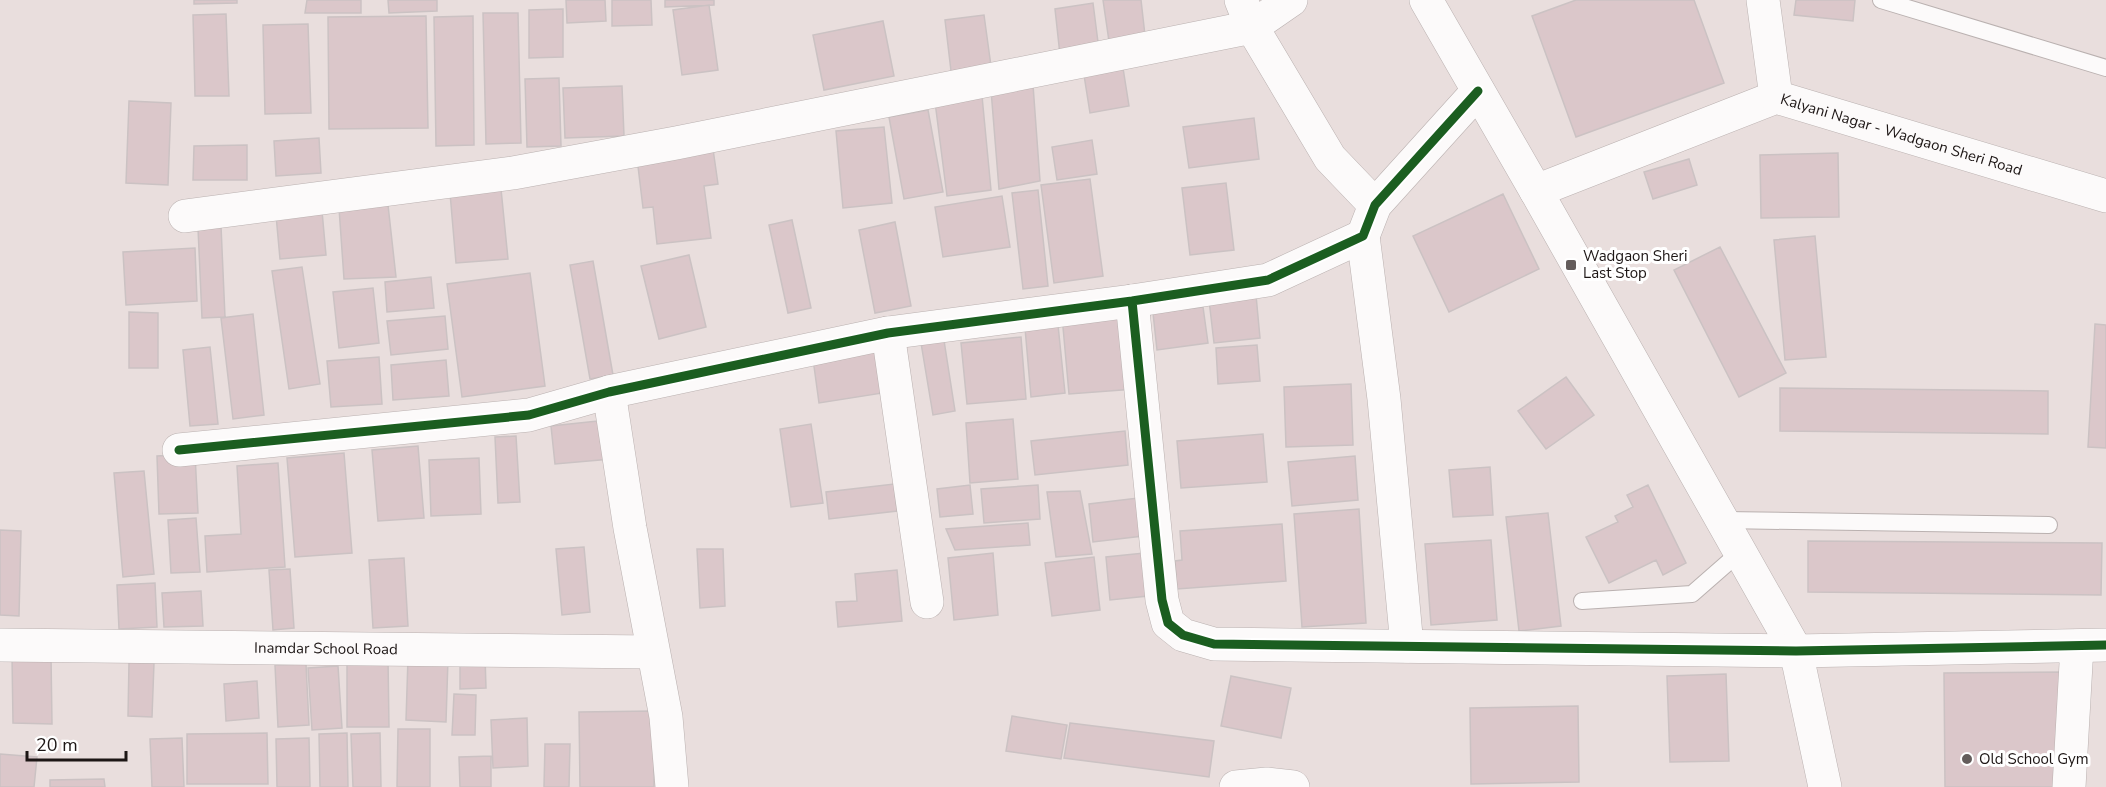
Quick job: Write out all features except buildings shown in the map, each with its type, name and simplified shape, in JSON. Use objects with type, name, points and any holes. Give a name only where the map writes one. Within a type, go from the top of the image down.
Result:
[{"type":"street","points":[[185,216],[525,171],[676,143],[1247,14],[1292,0]]},
{"type":"street","points":[[1426,0],[1796,651],[1825,787]]},
{"type":"street","points":[[1763,0],[1776,97]]},
{"type":"street","points":[[1247,14],[1330,158],[1375,205]]},
{"type":"street","points":[[1407,646],[1384,399],[1363,236],[1375,205],[1478,91]]},
{"type":"street","name":"Kalyani Nagar - Wadgaon Sheri Road","points":[[1536,191],[1776,97],[2106,196]]},
{"type":"street","points":[[179,450],[529,415],[609,392],[737,363],[888,333],[1131,302],[1268,280],[1363,236]]},
{"type":"street","points":[[1131,302],[1162,600],[1168,623],[1183,635],[1214,644],[1796,651],[2091,645],[2069,787]]},
{"type":"street","points":[[888,333],[927,602]]},
{"type":"street","points":[[609,392],[630,528],[666,717],[672,787]]},
{"type":"street","name":"Inamdar School Road","points":[[0,645],[652,652]]},
{"type":"street","points":[[1236,787],[1268,784],[1293,787]]},
{"type":"lane","points":[[1881,0],[2106,68]]},
{"type":"lane","points":[[1723,520],[2049,525]]},
{"type":"lane","points":[[1582,601],[1692,594],[1740,552]]},
{"type":"cycle path","points":[[179,450],[529,415],[609,392],[888,333],[1132,301],[1268,280],[1363,236],[1375,205],[1478,91]]},
{"type":"cycle path","points":[[1132,301],[1162,600],[1168,623],[1183,635],[1214,644],[1796,651],[2106,645]]},
{"type":"place","name":"Wadgaon Sheri Last Stop","points":[[1571,265]]},
{"type":"place","name":"Old School Gym","points":[[1967,759]]}]
